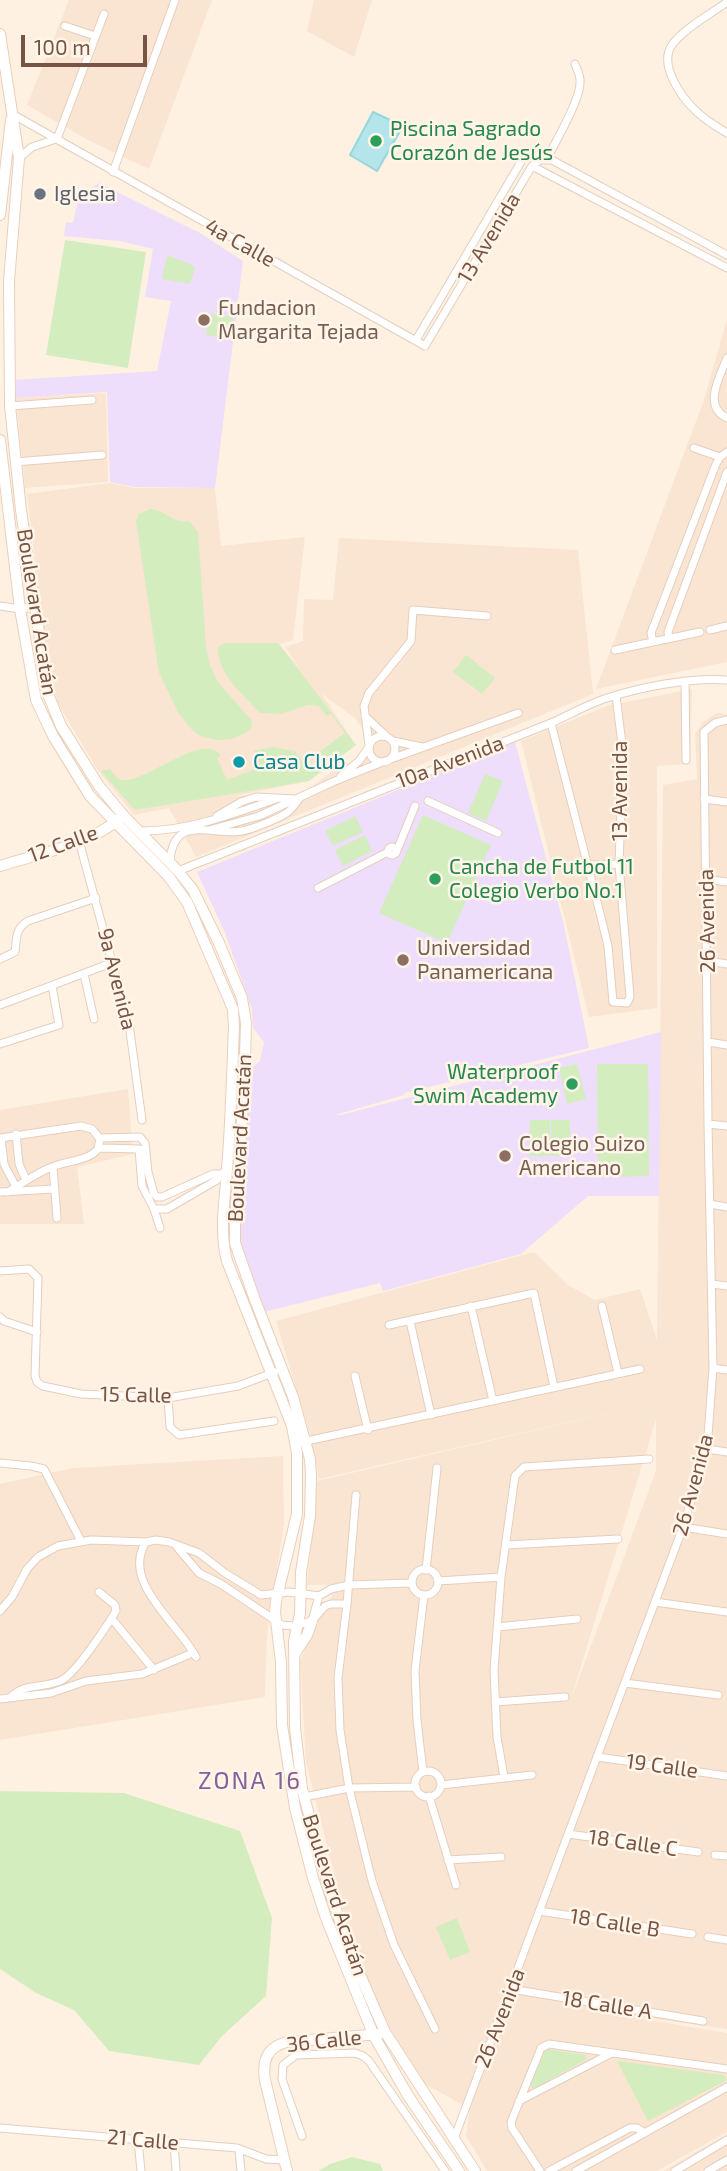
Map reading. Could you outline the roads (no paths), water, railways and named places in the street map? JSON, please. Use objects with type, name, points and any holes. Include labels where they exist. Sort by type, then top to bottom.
[{"type":"main road","name":"Boulevard Acatán","points":[[0,34],[19,158],[9,281],[10,406],[34,607],[48,694],[53,709],[83,764],[119,819],[187,902],[233,1009],[229,1171]]},
{"type":"main road","name":"Boulevard Acatán","points":[[0,215],[13,132]]},
{"type":"main road","name":"Boulevard Acatán","points":[[0,440],[20,609],[36,700],[42,714],[70,767],[90,796],[139,831],[193,890],[205,911],[245,1010],[244,1090],[229,1171],[222,1226],[223,1243],[227,1261],[278,1371],[311,1475],[310,1516],[301,1572],[300,1614],[293,1641],[295,1728],[304,1797],[315,1843],[379,2034],[475,2171]]},
{"type":"main road","name":"12 Calle","points":[[0,866],[79,841],[105,830],[119,819]]},
{"type":"main road","name":"Boulevard Acatán","points":[[300,1443],[297,1453],[296,1514],[275,1604],[281,1662],[282,1726],[295,1808],[326,1918],[407,2094],[459,2171]]},
{"type":"main road","points":[[294,1655],[307,1635],[312,1621]]},
{"type":"main road","name":"36 Calle","points":[[285,2165],[265,2080],[263,2066],[267,2054],[276,2046],[287,2042],[379,2034]]},
{"type":"street","points":[[113,172],[175,0]]},
{"type":"street","points":[[727,2],[671,45],[667,55],[671,77],[685,98],[697,112],[727,133]]},
{"type":"street","points":[[19,158],[32,148],[57,139],[104,14]]},
{"type":"street","points":[[65,26],[95,36]]},
{"type":"street","points":[[547,159],[575,103],[580,85],[575,64]]},
{"type":"street","name":"4a Calle","points":[[12,114],[425,346]]},
{"type":"street","points":[[416,341],[525,155]]},
{"type":"street","points":[[727,255],[564,166],[547,159],[540,160],[533,166],[727,268]]},
{"type":"street","name":"13 Avenida","points":[[425,346],[533,166]]},
{"type":"street","points":[[558,179],[564,166]]},
{"type":"street","points":[[727,358],[713,399],[717,410],[727,418]]},
{"type":"street","points":[[10,406],[92,400]]},
{"type":"street","points":[[653,642],[651,633],[724,454],[694,448]]},
{"type":"street","points":[[15,462],[102,455]]},
{"type":"street","points":[[669,638],[668,632],[727,472]]},
{"type":"street","points":[[0,606],[20,609],[34,607]]},
{"type":"street","points":[[387,761],[373,759],[364,706],[369,693],[411,641],[413,610],[487,616]]},
{"type":"street","points":[[710,630],[727,626]]},
{"type":"street","points":[[615,650],[700,632]]},
{"type":"street","name":"10a Avenida","points":[[178,871],[551,723],[606,698],[685,681],[708,678],[727,680]]},
{"type":"street","points":[[685,681],[686,760]]},
{"type":"street","name":"13 Avenida","points":[[551,723],[608,946],[613,1002],[627,1003],[630,997],[619,864],[623,752],[616,696]]},
{"type":"street","points":[[139,831],[248,820],[335,781],[517,713]]},
{"type":"street","points":[[365,715],[389,739],[394,754],[387,761]]},
{"type":"street","name":"26 Avenida","points":[[454,2140],[683,1527],[707,1450],[713,1368],[704,732],[715,723],[726,720]]},
{"type":"street","points":[[335,781],[359,761],[374,738],[426,748]]},
{"type":"street","points":[[170,862],[173,843],[188,831],[276,799],[299,799]]},
{"type":"street","points":[[704,799],[727,802]]},
{"type":"street","points":[[428,801],[498,832]]},
{"type":"street","points":[[318,888],[392,852],[415,806]]},
{"type":"street","name":"9a Avenida","points":[[79,841],[129,1024],[142,1120]]},
{"type":"street","points":[[589,865],[619,864]]},
{"type":"street","points":[[706,879],[727,882]]},
{"type":"street","points":[[0,959],[15,952],[20,926],[96,898]]},
{"type":"street","points":[[708,961],[727,964]]},
{"type":"street","points":[[0,1005],[114,962]]},
{"type":"street","points":[[84,974],[94,1019]]},
{"type":"street","points":[[0,1044],[59,1025],[52,986]]},
{"type":"street","points":[[708,1042],[727,1045]]},
{"type":"street","points":[[708,1124],[727,1126]]},
{"type":"street","points":[[81,1126],[92,1129],[99,1138],[99,1148],[93,1154],[53,1167],[8,1190],[0,1138],[81,1126]]},
{"type":"street","points":[[16,1135],[19,1164],[26,1180]]},
{"type":"street","points":[[99,1138],[140,1137],[145,1143],[150,1191],[160,1228]]},
{"type":"street","points":[[99,1148],[139,1149],[141,1173],[150,1191],[162,1197],[213,1174],[229,1171]]},
{"type":"street","points":[[53,1167],[57,1218]]},
{"type":"street","points":[[154,1209],[167,1209],[229,1171]]},
{"type":"street","points":[[8,1190],[54,1189]]},
{"type":"street","points":[[710,1204],[727,1207]]},
{"type":"street","name":"15 Calle","points":[[0,1271],[29,1269],[39,1282],[35,1376],[37,1382],[43,1386],[81,1394],[168,1398],[238,1386],[278,1371]]},
{"type":"street","points":[[712,1284],[727,1286]]},
{"type":"street","points":[[389,1325],[534,1293],[554,1387]]},
{"type":"street","points":[[471,1306],[493,1401]]},
{"type":"street","points":[[602,1306],[618,1373]]},
{"type":"street","points":[[0,1317],[4,1321],[37,1332]]},
{"type":"street","points":[[410,1321],[431,1415]]},
{"type":"street","points":[[713,1368],[727,1370]]},
{"type":"street","points":[[300,1443],[640,1369]]},
{"type":"street","points":[[355,1377],[368,1430]]},
{"type":"street","points":[[168,1398],[170,1427],[182,1435],[274,1421]]},
{"type":"street","points":[[707,1450],[727,1452]]},
{"type":"street","points":[[504,1777],[497,1737],[494,1670],[501,1577],[513,1479],[520,1469],[649,1459]]},
{"type":"street","points":[[0,1463],[44,1469],[81,1541]]},
{"type":"street","points":[[426,1570],[437,1468]]},
{"type":"street","points":[[356,1495],[338,1678],[340,1730],[349,1788],[372,1881],[394,1945],[435,2029]]},
{"type":"street","points":[[683,1527],[727,1534]]},
{"type":"street","points":[[506,1545],[618,1539]]},
{"type":"street","points":[[0,1611],[38,1557],[58,1546],[81,1541],[169,1542],[199,1553],[261,1595],[289,1591],[319,1596],[331,1589],[349,1585],[412,1583]]},
{"type":"street","points":[[0,1699],[51,1693],[100,1678],[131,1676],[192,1656],[190,1645],[160,1610],[142,1577],[140,1558],[146,1542]]},
{"type":"street","points":[[176,1546],[199,1573],[284,1626],[297,1626],[312,1621],[325,1606],[347,1604]]},
{"type":"street","points":[[426,1570],[433,1572],[438,1581],[432,1593],[424,1595],[414,1590],[412,1583],[418,1572],[426,1570]]},
{"type":"street","points":[[438,1581],[501,1577]]},
{"type":"street","points":[[10,1698],[21,1688],[60,1682],[71,1674],[112,1619],[117,1608],[99,1592]]},
{"type":"street","points":[[423,1772],[415,1671],[424,1595]]},
{"type":"street","points":[[312,1621],[319,1596]]},
{"type":"street","points":[[655,1602],[727,1612]]},
{"type":"street","points":[[112,1619],[154,1670]]},
{"type":"street","points":[[497,1627],[577,1619]]},
{"type":"street","points":[[71,1674],[77,1684]]},
{"type":"street","points":[[625,1683],[718,1695]]},
{"type":"street","points":[[495,1702],[565,1697]]},
{"type":"street","name":"19 Calle","points":[[598,1757],[727,1776]]},
{"type":"street","points":[[423,1772],[436,1773],[441,1785],[438,1791],[429,1796],[419,1793],[416,1787],[418,1777],[423,1772]]},
{"type":"street","points":[[441,1785],[532,1775]]},
{"type":"street","points":[[304,1797],[349,1788],[416,1787]]},
{"type":"street","points":[[429,1796],[456,1885]]},
{"type":"street","name":"18 Calle C","points":[[568,1834],[698,1852]]},
{"type":"street","points":[[715,1855],[727,1856]]},
{"type":"street","points":[[448,1860],[501,1857]]},
{"type":"street","name":"18 Calle B","points":[[539,1911],[692,1934]]},
{"type":"street","points":[[708,1937],[727,1940]]},
{"type":"street","name":"18 Calle A","points":[[510,1989],[703,2021]]},
{"type":"street","points":[[540,2171],[511,2125],[511,2119],[544,2046],[549,2044],[727,2069]]},
{"type":"street","points":[[519,2101],[613,2053]]},
{"type":"street","points":[[302,2136],[282,2079],[283,2065],[296,2055],[359,2054],[369,2061],[446,2171]]},
{"type":"street","points":[[576,2171],[727,2087]]},
{"type":"street","points":[[549,2171],[630,2128],[637,2127],[645,2133]]},
{"type":"street","name":"21 Calle","points":[[0,2129],[239,2149],[285,2165]]},
{"type":"street","points":[[138,2140],[141,2171]]},
{"type":"street","points":[[675,2171],[727,2140]]},
{"type":"street","points":[[174,2143],[176,2171]]},
{"type":"street","points":[[239,2149],[241,2171]]},
{"type":"street","points":[[708,2171],[727,2160]]},
{"type":"water","name":"Piscina Sagrado Corazón de Jesús","points":[[373,112],[403,126],[377,171],[350,155]]},
{"type":"place","name":"Piscina Sagrado Corazón de Jesús","points":[[376,141]]},
{"type":"place","name":"Iglesia","points":[[40,194]]},
{"type":"place","name":"Fundacion Margarita Tejada","points":[[204,320]]},
{"type":"place","name":"Casa Club","points":[[239,762]]},
{"type":"place","name":"Cancha de Futbol 11 Colegio Verbo No.1","points":[[435,879]]},
{"type":"place","name":"Universidad Panamericana","points":[[403,960]]},
{"type":"place","name":"Waterproof Swim Academy","points":[[572,1084]]},
{"type":"place","name":"Colegio Suizo Americano","points":[[505,1156]]},
{"type":"district","name":"ZONA 16","points":[[250,1781]]}]
